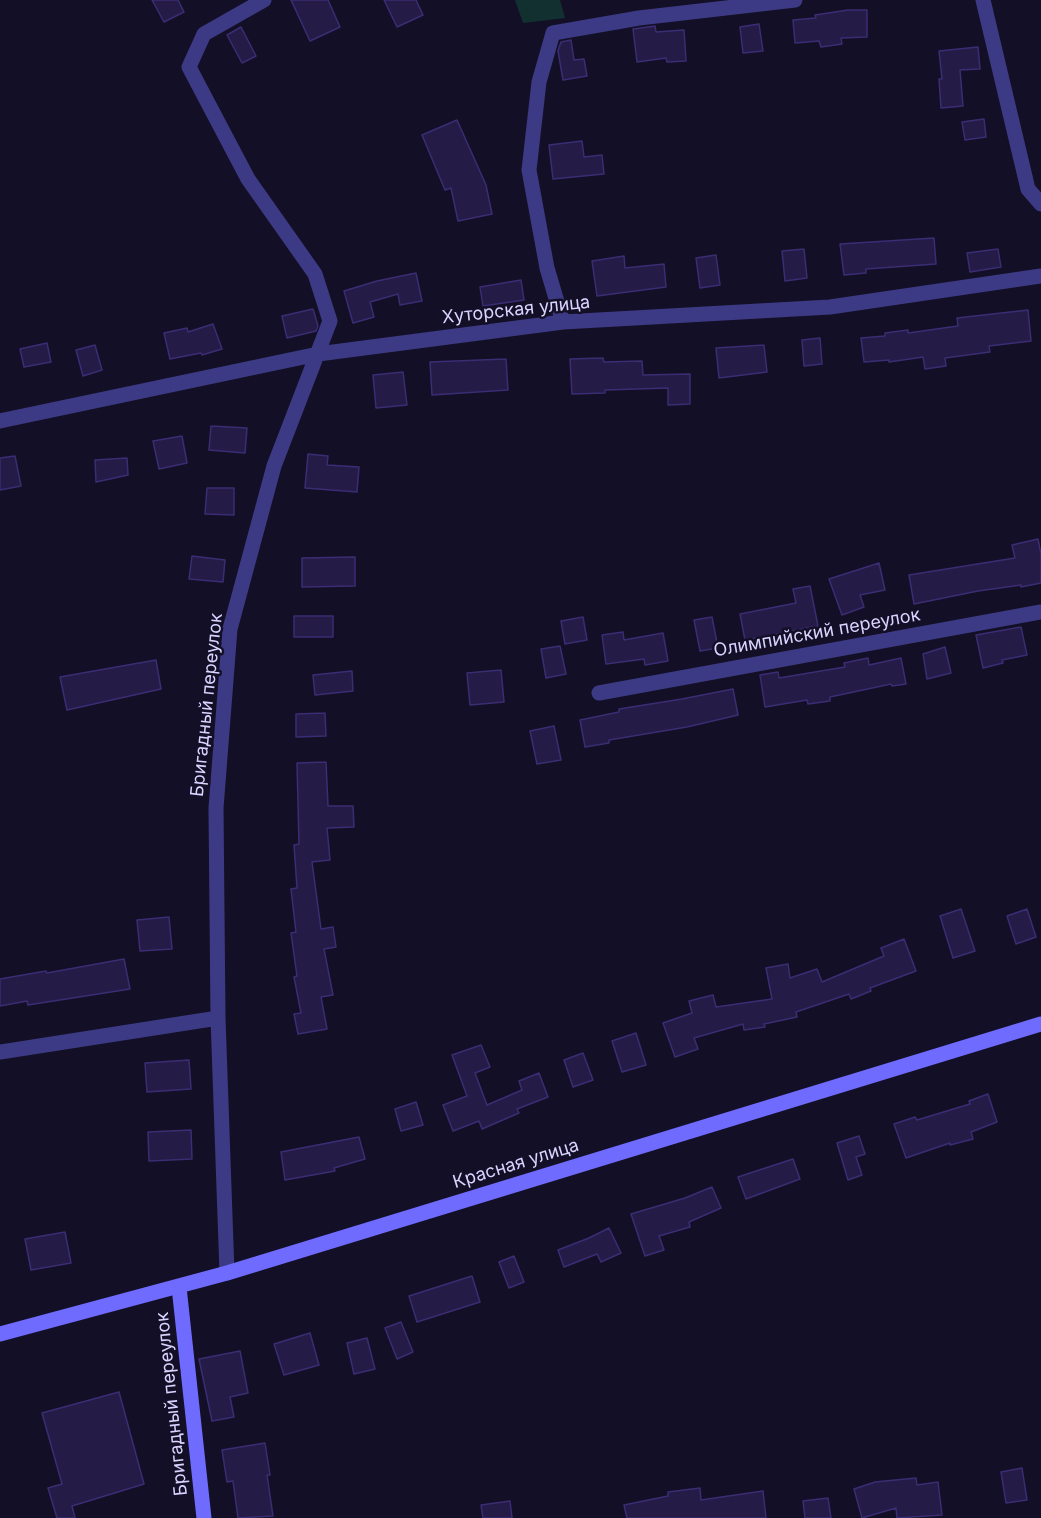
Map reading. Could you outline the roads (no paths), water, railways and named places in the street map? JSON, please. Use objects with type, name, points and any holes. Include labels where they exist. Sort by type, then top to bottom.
[{"type":"main road","name":"Красная улица","points":[[0,1334],[227,1273],[1041,1024]]},
{"type":"main road","name":"Бригадный переулок","points":[[179,1287],[204,1518]]},
{"type":"street","name":"Бригадный переулок","points":[[227,1273],[218,1018],[216,808],[230,629],[274,466],[330,321],[315,274],[248,179],[189,68],[204,34],[264,0]]},
{"type":"street","points":[[563,322],[547,268],[529,170],[539,82],[553,33],[639,18],[795,0]]},
{"type":"street","points":[[983,0],[1028,189],[1041,204]]},
{"type":"street","name":"Хуторская улица","points":[[0,421],[318,354],[563,322],[830,307],[1041,276]]},
{"type":"street","name":"Олимпийский переулок","points":[[599,693],[1041,612]]},
{"type":"street","points":[[0,1052],[218,1018]]}]
